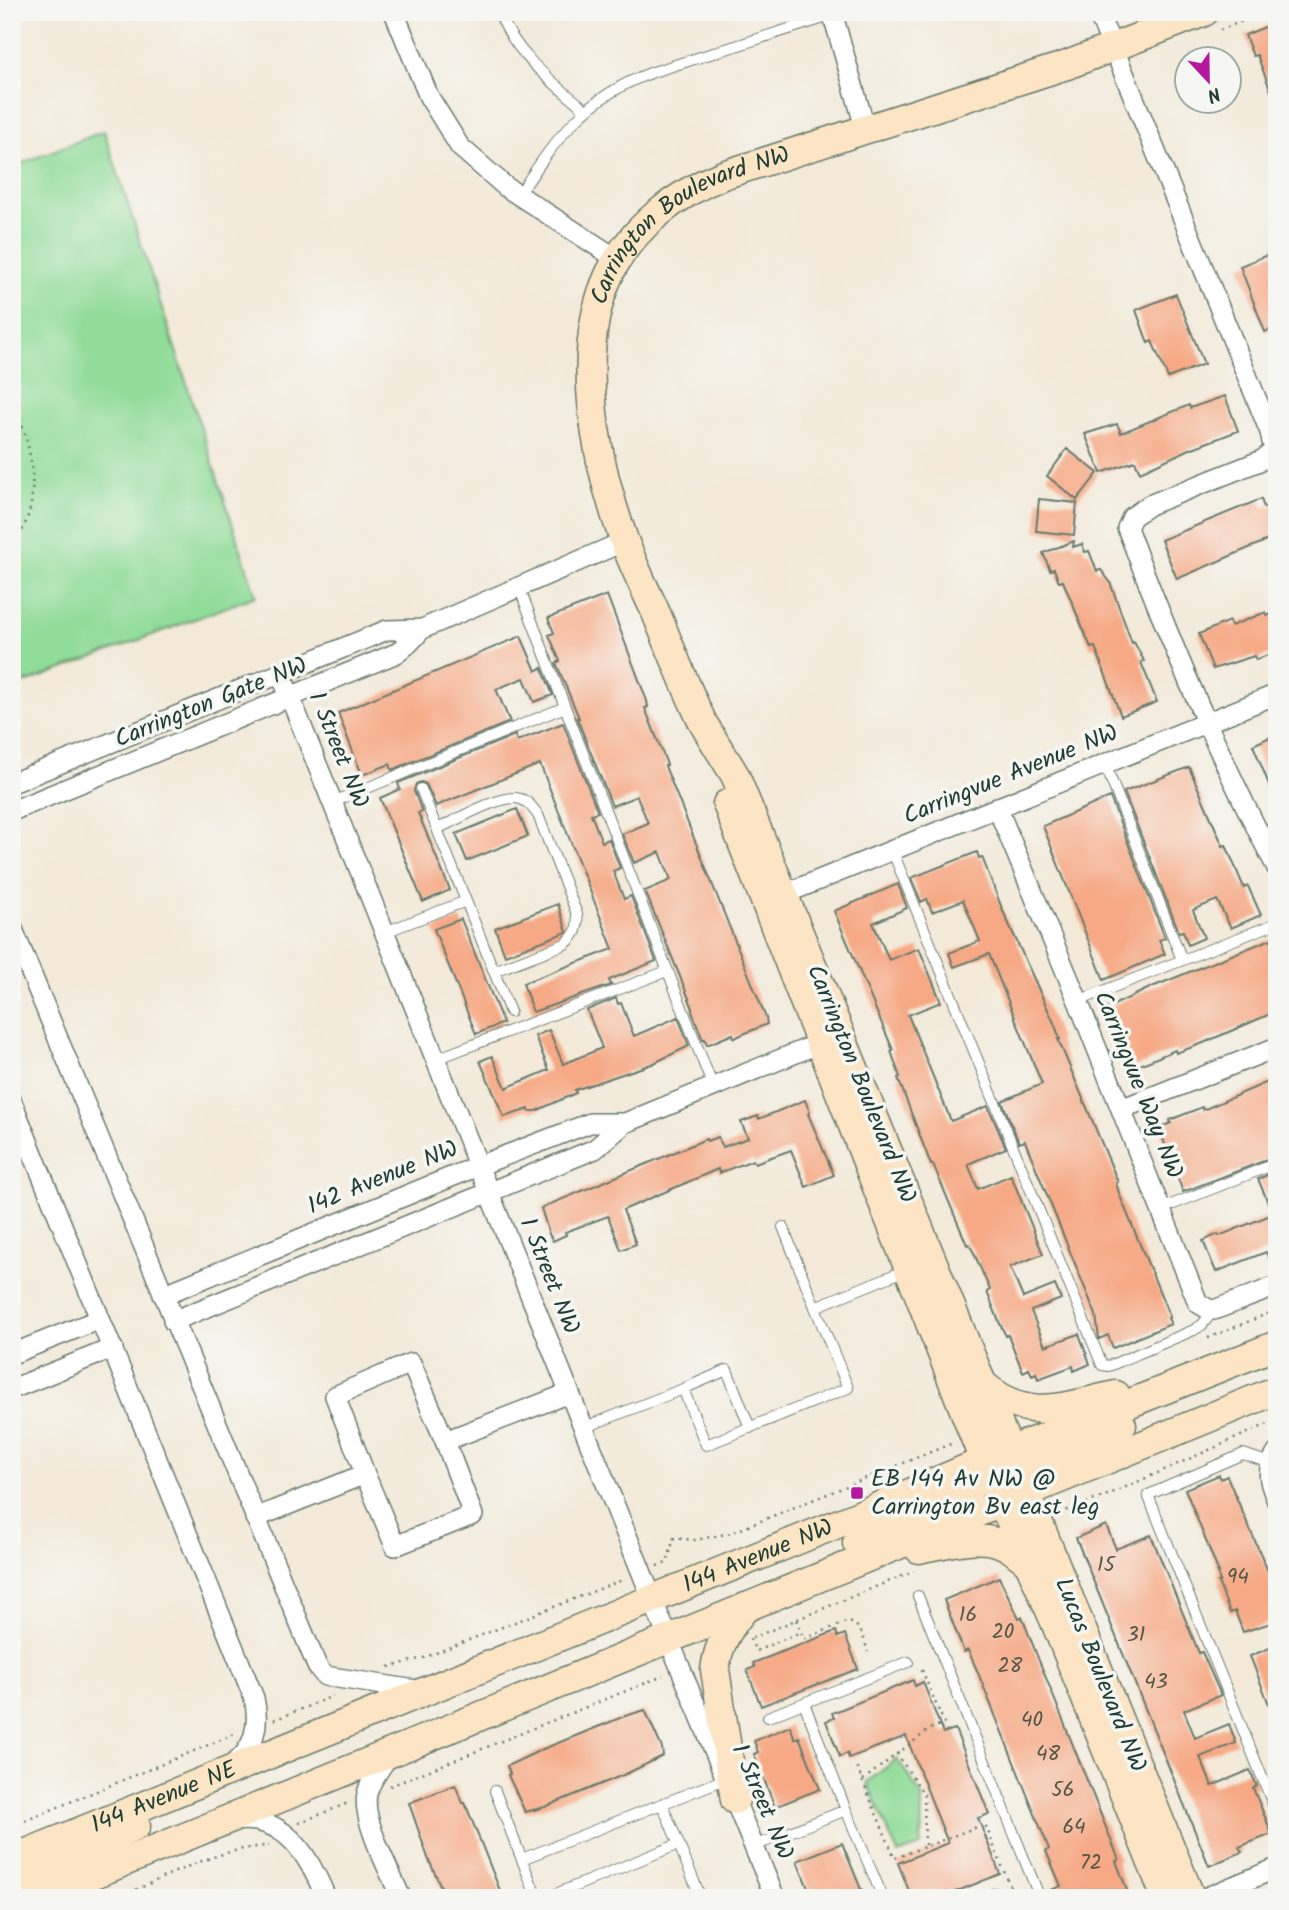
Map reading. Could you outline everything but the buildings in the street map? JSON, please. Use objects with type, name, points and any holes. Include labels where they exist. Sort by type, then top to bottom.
[{"type":"main road","name":"Carrington Boulevard NW","points":[[1005,1477],[774,898],[718,778],[702,721],[625,541],[602,466],[591,354],[597,313],[617,259],[645,226],[674,200],[693,189],[723,176],[1114,49],[1212,21]]},
{"type":"main road","name":"Carrington Boulevard NW","points":[[920,1265],[979,1381],[1005,1477]]},
{"type":"main road","points":[[730,1790],[716,1679],[717,1653],[730,1625],[746,1606],[815,1563],[956,1496],[1005,1477],[1277,1345]]},
{"type":"main road","name":"144 Avenue NW","points":[[320,1780],[855,1562],[1005,1477],[1197,1377],[1277,1345]]},
{"type":"main road","points":[[979,1381],[1001,1399],[1021,1407],[1043,1409],[1197,1377]]},
{"type":"main road","name":"144 Avenue NW","points":[[316,1734],[852,1518],[1005,1477],[1277,1390]]},
{"type":"main road","name":"Lucas Boulevard NW","points":[[1005,1477],[1028,1562],[1060,1634],[1166,1898]]},
{"type":"main road","name":"Lucas Boulevard NW","points":[[1005,1477],[1191,1898]]},
{"type":"main road","points":[[855,1562],[979,1540],[1005,1545],[1028,1562]]},
{"type":"main road","points":[[12,1884],[107,1841],[316,1734]]},
{"type":"main road","name":"144 Avenue NE","points":[[12,1859],[316,1734]]},
{"type":"main road","name":"144 Avenue NE","points":[[46,1895],[320,1780]]},
{"type":"street","points":[[394,12],[420,79],[447,130],[460,147],[519,195],[617,259]]},
{"type":"street","points":[[1097,12],[1270,432],[1274,451],[1262,460],[1149,505],[1132,517],[1128,528],[1206,723],[1241,801],[1277,868]]},
{"type":"street","points":[[836,13],[866,131]]},
{"type":"street","name":"Carrington Gate NW","points":[[12,782],[387,630],[422,629],[625,541]]},
{"type":"street","name":"Carrington Gate NW","points":[[12,811],[397,653],[422,629]]},
{"type":"street","name":"1 Street NW","points":[[280,672],[667,1638],[775,1898]]},
{"type":"street","name":"Carringvue Avenue NW","points":[[774,898],[1277,694]]},
{"type":"street","name":"Carringvue Way NW","points":[[998,807],[1198,1303],[1214,1310]]},
{"type":"street","points":[[12,927],[317,1666],[325,1676],[423,1691]]},
{"type":"street","name":"142 Avenue NW","points":[[173,1321],[595,1149],[625,1123],[831,1039]]},
{"type":"street","points":[[1121,1109],[1277,1047]]},
{"type":"street","points":[[12,1102],[254,1698],[257,1726],[251,1744],[242,1759],[218,1774]]},
{"type":"street","name":"142 Avenue NW","points":[[163,1295],[590,1123],[625,1123]]},
{"type":"street","points":[[1214,1310],[1277,1286]]},
{"type":"street","points":[[12,1354],[100,1319]]},
{"type":"street","points":[[12,1389],[113,1348]]},
{"type":"street","points":[[411,1363],[445,1441],[473,1515],[396,1546],[335,1396],[411,1363]]},
{"type":"street","points":[[445,1441],[569,1393]]},
{"type":"street","points":[[1273,1458],[1268,1472],[1270,1486],[1277,1501]]},
{"type":"street","points":[[255,1518],[365,1474]]},
{"type":"street","points":[[392,1750],[366,1795],[372,1827],[401,1898]]},
{"type":"street","points":[[213,1824],[246,1819],[279,1829],[291,1839],[310,1863],[326,1898]]},
{"type":"street","points":[[1205,1898],[1277,1868]]},
{"type":"lane","points":[[499,12],[515,44],[537,69],[586,110]]},
{"type":"lane","points":[[519,195],[556,139],[606,94],[632,80],[836,13]]},
{"type":"lane","points":[[519,587],[713,1087]]},
{"type":"lane","points":[[333,802],[565,707]]},
{"type":"lane","points":[[1105,764],[1182,960]]},
{"type":"lane","points":[[421,789],[510,1012]]},
{"type":"lane","points":[[437,829],[499,802],[517,798],[529,803],[538,815],[579,925],[573,937],[565,944],[494,971]]},
{"type":"lane","points":[[892,850],[1098,1360],[1102,1365],[1109,1366],[1194,1331],[1214,1310]]},
{"type":"lane","points":[[385,932],[466,901]]},
{"type":"lane","points":[[1078,1001],[1277,923]]},
{"type":"lane","points":[[436,1059],[667,971]]},
{"type":"lane","points":[[1161,1209],[1277,1163]]},
{"type":"lane","points":[[683,1389],[706,1445],[848,1388],[783,1227]]},
{"type":"lane","points":[[815,1307],[920,1265]]},
{"type":"lane","points":[[583,1428],[727,1370],[750,1428]]},
{"type":"lane","points":[[1273,1458],[1243,1454],[1148,1495],[1277,1814]]},
{"type":"lane","points":[[918,1596],[1040,1898]]},
{"type":"lane","points":[[768,1717],[908,1662]]},
{"type":"lane","points":[[804,1703],[883,1898]]},
{"type":"lane","points":[[522,1859],[662,1804],[730,1790]]},
{"type":"lane","points":[[495,1791],[537,1898]]},
{"type":"lane","points":[[662,1804],[701,1898]]},
{"type":"lane","points":[[754,1846],[846,1810]]},
{"type":"lane","points":[[546,1898],[679,1844]]},
{"type":"lane","points":[[983,1898],[995,1892]]},
{"type":"path","points":[[1212,21],[1266,12]]},
{"type":"path","points":[[12,400],[28,442],[32,480],[31,505],[12,555]]},
{"type":"path","points":[[1055,1515],[1110,1494],[1277,1420]]},
{"type":"path","points":[[381,1668],[423,1658],[667,1563],[674,1538],[695,1540],[731,1533],[951,1443],[957,1445]]},
{"type":"path","points":[[717,1653],[727,1653],[736,1644],[918,1569]]},
{"type":"path","points":[[796,1620],[804,1639],[852,1622],[856,1625],[868,1652]]},
{"type":"path","points":[[750,1639],[755,1651],[801,1632]]},
{"type":"path","points":[[863,1780],[930,1729],[944,1723],[921,1666],[915,1667],[908,1662]]},
{"type":"path","points":[[117,1898],[213,1858],[260,1846],[289,1847],[295,1824],[680,1669]]},
{"type":"path","points":[[12,1826],[337,1695],[342,1680]]},
{"type":"path","points":[[897,1754],[924,1794],[925,1846]]},
{"type":"path","points":[[858,1768],[895,1858],[985,1824],[1015,1898]]},
{"type":"green space","points":[[104,131],[256,596],[12,688],[12,167]]},
{"type":"green space","points":[[897,1759],[922,1796],[921,1846],[898,1854],[867,1782]]},
{"type":"place","name":"EB 144 Av NW @ Carrington Bv east leg","points":[[857,1493]]}]
